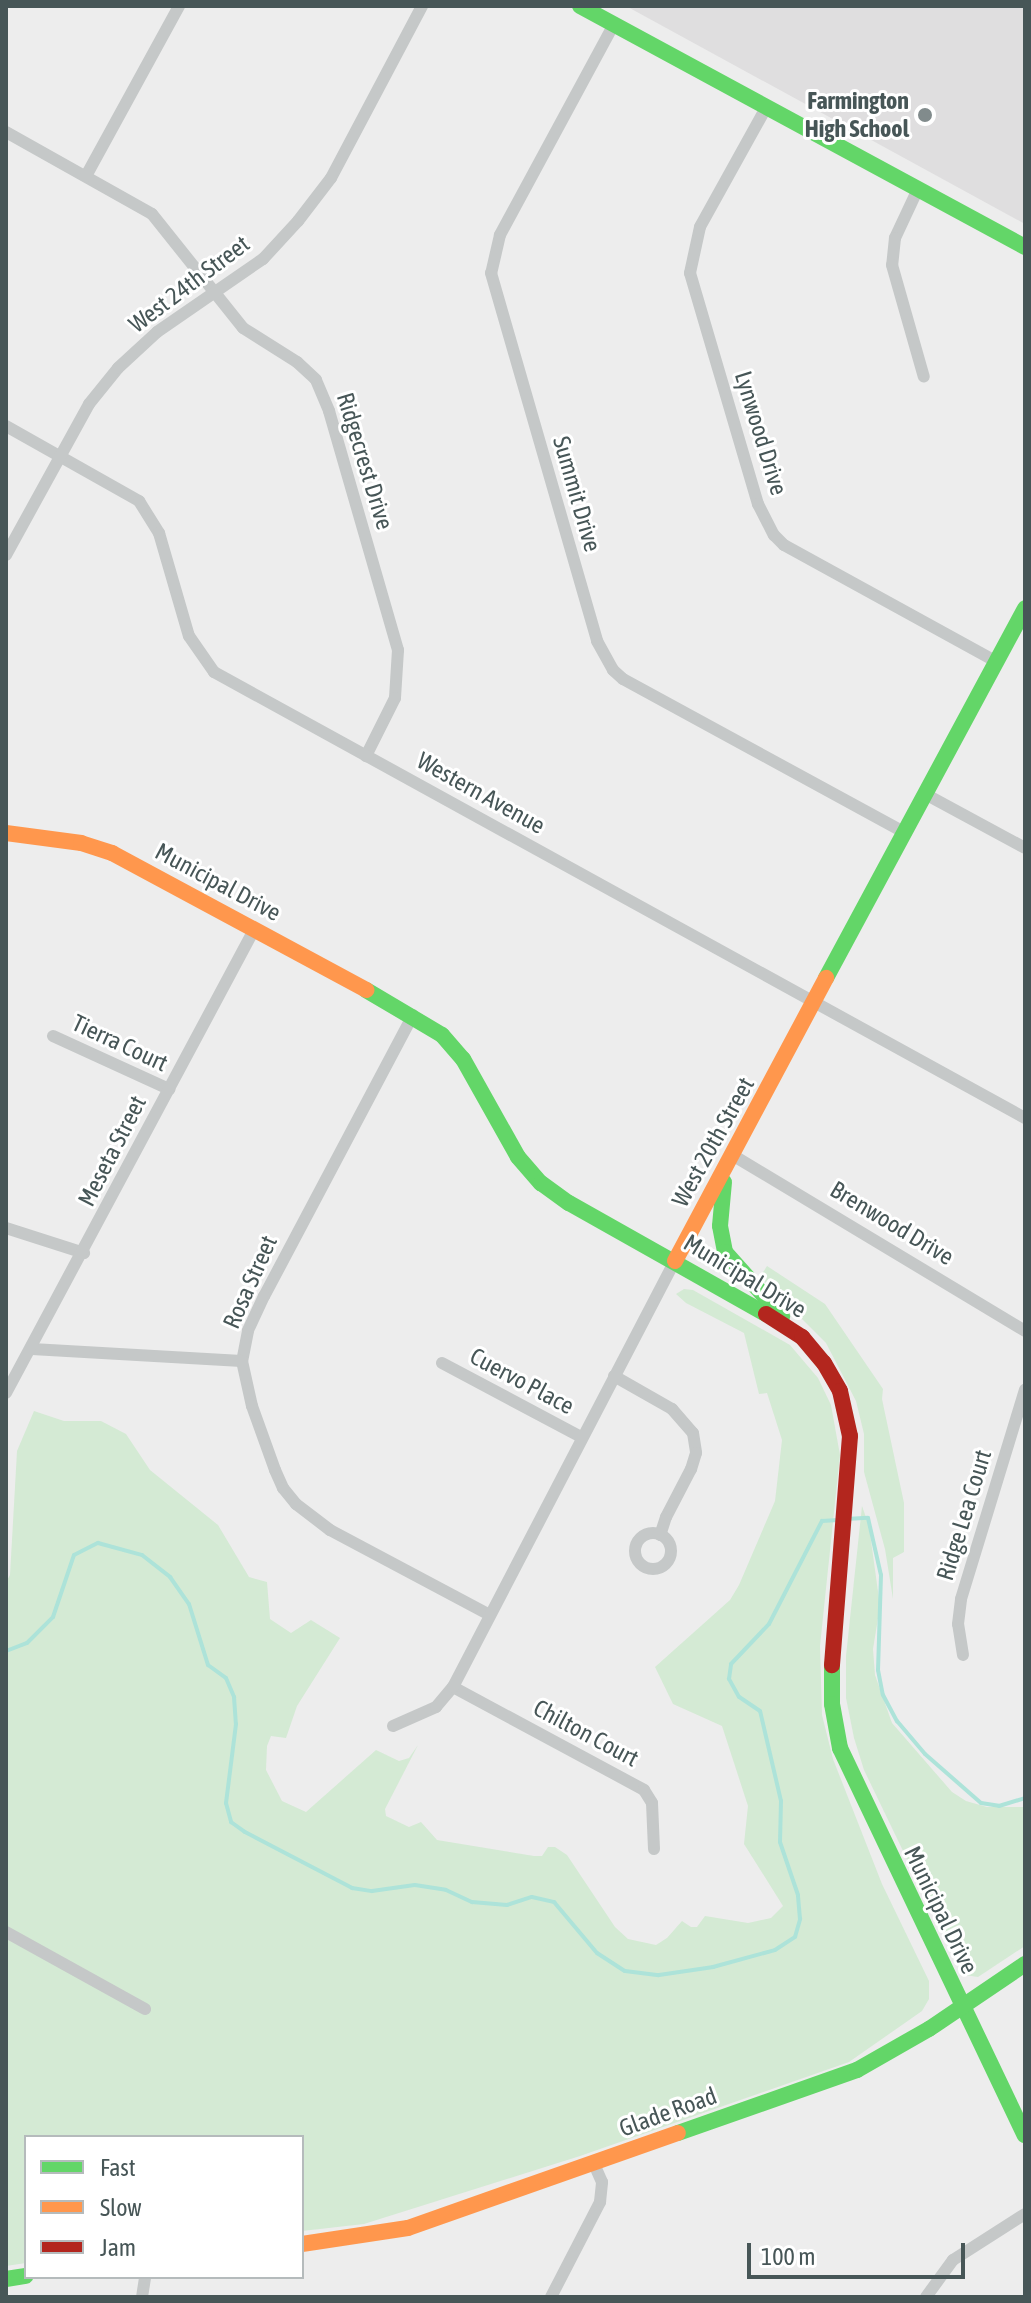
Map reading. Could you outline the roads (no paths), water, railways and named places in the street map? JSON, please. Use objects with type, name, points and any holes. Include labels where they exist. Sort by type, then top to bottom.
[{"type":"street","points":[[86,176],[179,6]]},
{"type":"street","name":"West 24th Street","points":[[6,555],[89,404],[118,368],[157,332],[263,259],[331,178],[422,6]]},
{"type":"street","points":[[580,6],[1025,247]]},
{"type":"street","name":"Summit Drive","points":[[614,24],[500,235],[491,273],[597,641],[613,670],[623,679],[906,833]]},
{"type":"street","name":"Lynwood Drive","points":[[767,106],[700,227],[690,273],[758,504],[774,535],[784,545],[997,662]]},
{"type":"street","name":"Ridgecrest Drive","points":[[6,132],[152,214],[243,328],[309,372],[323,392],[399,658],[395,698],[366,756]]},
{"type":"street","points":[[917,191],[895,238],[892,265],[924,377]]},
{"type":"street","name":"Western Avenue","points":[[6,426],[139,501],[159,533],[189,636],[214,672],[1025,1118]]},
{"type":"street","name":"West 20th Street","points":[[393,1726],[420,1716],[444,1699],[453,1687],[581,1437],[1025,608]]},
{"type":"street","points":[[927,795],[1025,848]]},
{"type":"street","name":"Municipal Drive","points":[[6,833],[81,843],[112,853],[413,1015],[442,1035],[463,1059],[518,1157],[541,1183],[569,1203],[675,1261],[802,1337],[824,1363],[840,1391],[850,1436],[832,1661],[832,1704],[840,1748],[961,2008],[1025,2135]]},
{"type":"street","name":"Meseta Street","points":[[6,1393],[84,1253],[255,928]]},
{"type":"street","name":"Rosa Street","points":[[413,1015],[264,1296],[248,1331],[242,1361],[252,1406],[275,1470],[283,1488],[296,1504],[330,1530],[490,1615]]},
{"type":"street","name":"Tierra Court","points":[[53,1036],[169,1089]]},
{"type":"street","points":[[731,1162],[720,1226],[725,1252],[802,1337]]},
{"type":"street","name":"Brenwood Drive","points":[[731,1162],[1025,1331]]},
{"type":"street","points":[[6,1228],[84,1253]]},
{"type":"street","points":[[32,1349],[242,1361]]},
{"type":"street","name":"Cuervo Place","points":[[442,1363],[581,1437]]},
{"type":"street","points":[[614,1376],[672,1409],[693,1433],[696,1453],[691,1469],[660,1535]]},
{"type":"street","name":"Ridge Lea Court","points":[[963,1655],[958,1624],[961,1599],[1025,1390]]},
{"type":"street","name":"Chilton Court","points":[[453,1687],[644,1790],[652,1803],[654,1849]]},
{"type":"street","points":[[6,1932],[145,2009]]},
{"type":"street","name":"Glade Road","points":[[304,2244],[408,2228],[857,2070],[961,2008],[1025,1964]]},
{"type":"street","points":[[551,2297],[600,2202],[602,2182],[594,2164]]},
{"type":"street","points":[[926,2297],[953,2260],[1025,2214]]},
{"type":"waterway","points":[[846,1519],[868,1518],[881,1575],[878,1670],[883,1695],[897,1721],[925,1754],[981,1803],[999,1806],[1025,1798]]},
{"type":"waterway","points":[[6,1651],[27,1643],[53,1617],[74,1555],[98,1543],[142,1555],[170,1577],[189,1604],[208,1665],[226,1678],[234,1697],[236,1724],[226,1803],[231,1822],[352,1888],[372,1891],[415,1885],[446,1890],[472,1902],[507,1905],[532,1897],[554,1902],[597,1953],[625,1971],[659,1975],[713,1967],[775,1950],[795,1937],[800,1919],[798,1895],[780,1842],[781,1801],[760,1711],[739,1697],[729,1679],[731,1664],[769,1624],[822,1521],[838,1520]]},
{"type":"place","name":"Farmington High School","points":[[925,115]]}]
